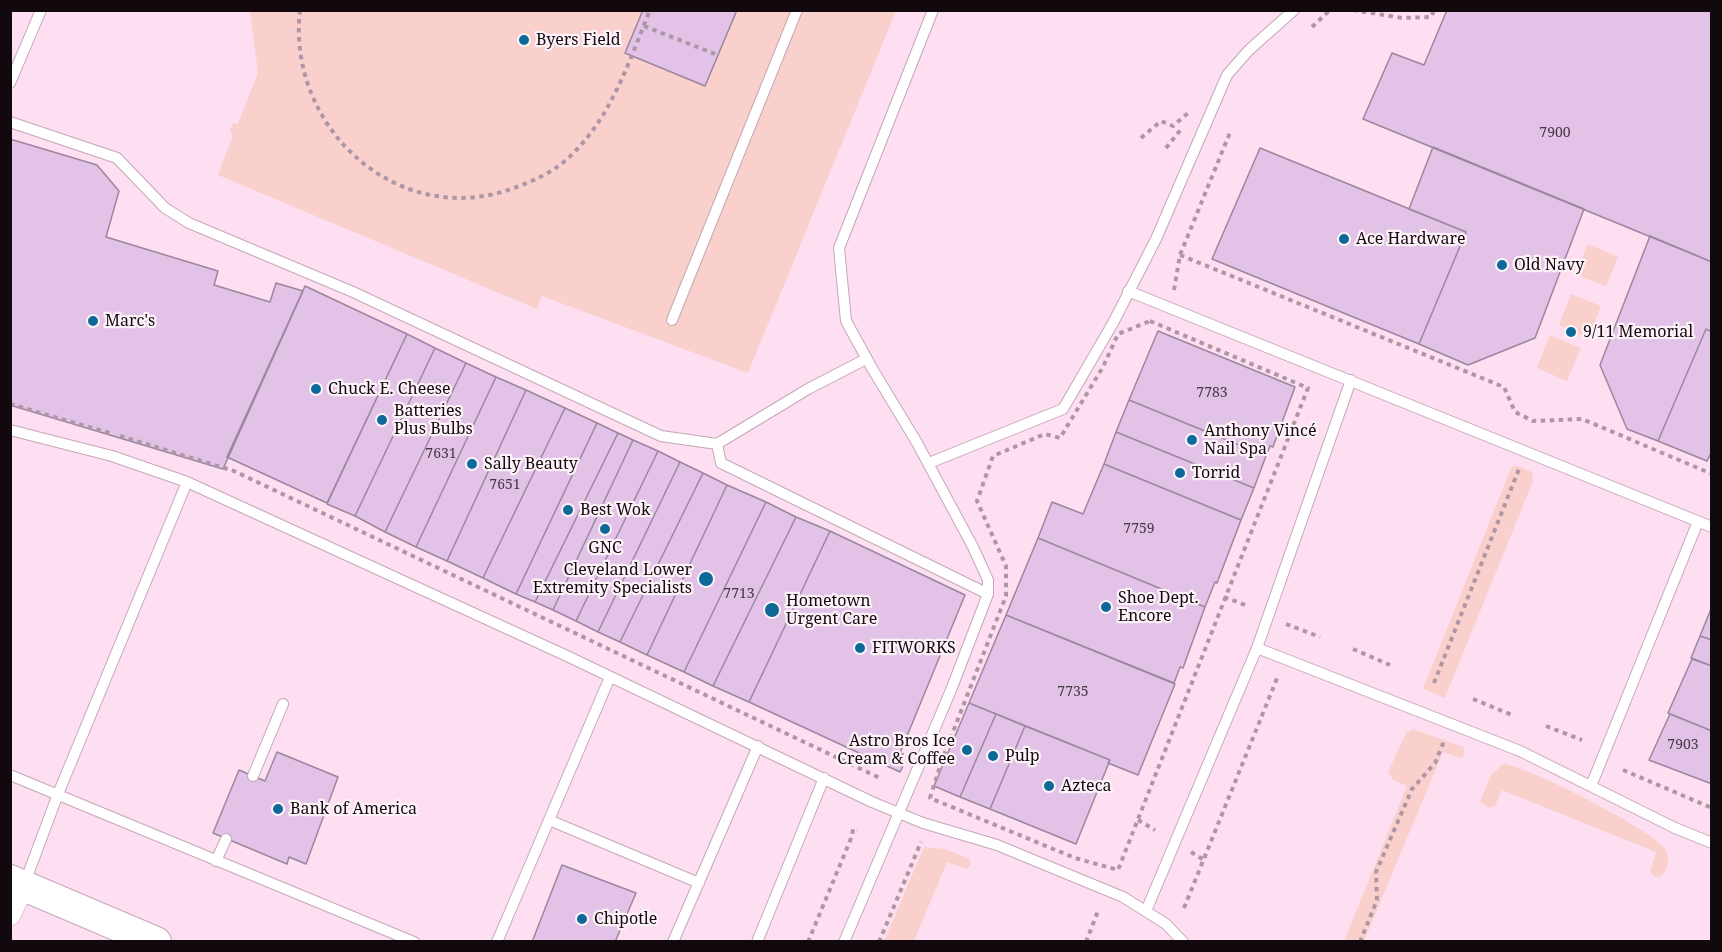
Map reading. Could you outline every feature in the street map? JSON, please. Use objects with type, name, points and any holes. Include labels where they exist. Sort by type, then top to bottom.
[{"type":"main road","points":[[17,882],[156,942]]},
{"type":"street","points":[[10,915],[17,882]]},
{"type":"lane","points":[[11,80],[40,10]]},
{"type":"lane","points":[[672,320],[797,10]]},
{"type":"lane","points":[[844,942],[951,690],[988,594],[988,580],[928,463],[846,321],[839,248],[933,10]]},
{"type":"lane","points":[[928,463],[1064,410],[1113,323],[1171,208],[1227,75],[1249,50],[1294,10]]},
{"type":"lane","points":[[10,122],[117,158],[165,208],[189,223],[353,292],[661,436],[717,444],[808,389],[867,359]]},
{"type":"lane","points":[[1128,291],[1351,380],[1697,524],[1712,527]]},
{"type":"lane","points":[[1146,911],[1257,648],[1351,380]]},
{"type":"lane","points":[[10,430],[112,456],[187,482],[610,676],[898,812],[923,823],[998,845],[1108,891],[1166,924],[1183,942]]},
{"type":"lane","points":[[717,444],[722,463],[988,594]]},
{"type":"lane","points":[[17,882],[58,794],[187,482]]},
{"type":"lane","points":[[1591,786],[1697,524]]},
{"type":"lane","points":[[1257,648],[1520,751],[1675,828],[1712,843]]},
{"type":"lane","points":[[497,942],[610,676]]},
{"type":"lane","points":[[253,776],[283,704]]},
{"type":"lane","points":[[673,942],[758,746]]},
{"type":"lane","points":[[10,775],[414,942]]},
{"type":"lane","points":[[758,942],[824,777]]},
{"type":"lane","points":[[549,820],[699,883]]},
{"type":"lane","points":[[216,861],[226,839]]},
{"type":"path","points":[[300,10],[298,46],[306,86],[317,111],[334,135],[357,160],[377,173],[427,194],[452,198],[501,193],[545,175],[564,161],[599,124],[616,94],[650,10]]},
{"type":"path","points":[[1312,27],[1330,10]]},
{"type":"path","points":[[1353,10],[1402,18],[1431,17],[1434,10]]},
{"type":"path","points":[[644,26],[715,54]]},
{"type":"path","points":[[1141,138],[1161,121],[1173,126],[1188,113],[1182,127],[1166,147]]},
{"type":"path","points":[[1173,293],[1180,255],[1231,130]]},
{"type":"path","points":[[1180,255],[1504,387],[1515,412],[1533,421],[1582,419],[1712,474]]},
{"type":"path","points":[[1060,438],[1102,367],[1118,334],[1150,321],[1308,388],[1118,870]]},
{"type":"path","points":[[10,404],[234,471],[882,779]]},
{"type":"path","points":[[1434,682],[1522,462]]},
{"type":"path","points":[[1224,597],[1248,606]]},
{"type":"path","points":[[1286,624],[1320,637]]},
{"type":"path","points":[[1353,649],[1390,665]]},
{"type":"path","points":[[1184,908],[1278,676]]},
{"type":"path","points":[[1473,699],[1512,715]]},
{"type":"path","points":[[1546,726],[1582,740]]},
{"type":"path","points":[[1360,942],[1377,900],[1376,872],[1412,789],[1436,763],[1444,741]]},
{"type":"path","points":[[1623,770],[1712,808]]},
{"type":"path","points":[[1138,819],[1155,830]]},
{"type":"path","points":[[808,942],[853,829],[857,831]]},
{"type":"path","points":[[879,942],[921,842]]},
{"type":"path","points":[[1191,851],[1204,860]]},
{"type":"path","points":[[1086,942],[1098,911]]},
{"type":"shaded area","points":[[250,11],[896,11],[748,373],[542,296],[537,309],[218,175],[233,136],[230,131],[233,123],[238,124],[258,73]]},
{"type":"shaded area","points":[[1588,244],[1618,257],[1606,286],[1575,274]]},
{"type":"shaded area","points":[[1571,294],[1601,306],[1589,338],[1559,325]]},
{"type":"shaded area","points":[[1550,335],[1581,348],[1567,381],[1537,368]]},
{"type":"shaded area","points":[[1515,465],[1532,472],[1533,481],[1444,698],[1424,689],[1424,686],[1511,468]]},
{"type":"shaded area","points":[[1413,729],[1463,747],[1465,755],[1461,758],[1443,752],[1364,941],[1344,941],[1407,786],[1393,780],[1388,772],[1406,733]]},
{"type":"shaded area","points":[[1503,764],[1560,786],[1638,828],[1665,849],[1668,864],[1665,871],[1660,877],[1654,877],[1650,871],[1656,852],[1502,790],[1495,806],[1489,808],[1480,802],[1491,775]]},
{"type":"shaded area","points":[[924,847],[944,849],[969,858],[971,864],[967,869],[947,862],[914,941],[884,941]]},
{"type":"building","points":[[643,10],[737,10],[705,86],[625,53]]},
{"type":"building","points":[[1447,10],[1712,10],[1712,262],[1363,119],[1392,53],[1424,65]]},
{"type":"building","points":[[10,139],[97,165],[119,191],[106,237],[218,271],[214,285],[270,302],[276,283],[303,291],[223,469],[10,405]]},
{"type":"building","points":[[1433,147],[1584,209],[1535,338],[1468,365],[1419,344],[1466,232],[1409,209]]},
{"type":"building","points":[[1260,148],[1466,232],[1419,344],[1212,259]]},
{"type":"building","points":[[1650,236],[1712,262],[1712,332],[1706,329],[1658,441],[1627,429],[1600,365]]},
{"type":"building","points":[[305,286],[407,334],[327,503],[227,457]]},
{"type":"building","points":[[1706,329],[1712,332],[1712,451],[1707,461],[1658,441]]},
{"type":"building","points":[[1158,331],[1295,387],[1273,447],[1270,446],[1266,456],[1129,400]]},
{"type":"building","points":[[407,334],[435,348],[355,516],[327,504]]},
{"type":"building","points":[[435,348],[466,363],[385,532],[355,516]]},
{"type":"building","points":[[466,363],[496,377],[416,547],[385,532]]},
{"type":"building","points":[[496,377],[526,390],[447,561],[416,547]]},
{"type":"building","points":[[526,390],[565,408],[483,578],[447,561]]},
{"type":"building","points":[[1129,400],[1266,456],[1254,488],[1116,432]]},
{"type":"building","points":[[565,408],[597,423],[516,594],[483,578]]},
{"type":"building","points":[[597,423],[618,433],[535,602],[516,594]]},
{"type":"building","points":[[1116,432],[1254,488],[1241,520],[1104,464]]},
{"type":"building","points":[[618,433],[633,440],[553,610],[535,602]]},
{"type":"building","points":[[633,440],[658,451],[576,621],[553,610]]},
{"type":"building","points":[[658,451],[680,462],[598,632],[576,621]]},
{"type":"building","points":[[680,462],[703,473],[620,642],[598,632]]},
{"type":"building","points":[[1104,464],[1241,520],[1217,583],[1215,582],[1205,607],[1038,538],[1052,502],[1083,514]]},
{"type":"building","points":[[703,473],[727,485],[647,655],[620,642]]},
{"type":"building","points":[[727,485],[766,502],[684,672],[647,655]]},
{"type":"building","points":[[766,502],[796,517],[713,686],[684,672]]},
{"type":"building","points":[[796,517],[830,531],[749,702],[713,686]]},
{"type":"building","points":[[830,531],[965,595],[900,753],[903,754],[899,765],[903,766],[900,772],[749,702]]},
{"type":"building","points":[[1038,538],[1205,607],[1183,668],[1180,667],[1174,683],[1006,615]]},
{"type":"building","points":[[1712,609],[1712,640],[1700,636]]},
{"type":"building","points":[[1006,615],[1175,684],[1138,775],[1108,763],[1110,760],[969,703]]},
{"type":"building","points":[[1700,636],[1712,640],[1712,666],[1691,658]]},
{"type":"building","points":[[1692,659],[1712,666],[1712,731],[1668,713]]},
{"type":"building","points":[[969,703],[996,714],[960,797],[934,786]]},
{"type":"building","points":[[996,714],[1025,726],[990,809],[960,797]]},
{"type":"building","points":[[1670,714],[1712,731],[1712,784],[1649,760]]},
{"type":"building","name":"Azteca","points":[[1025,726],[1110,760],[1076,844],[990,809]]},
{"type":"building","points":[[277,752],[338,777],[306,864],[289,857],[287,864],[213,833],[239,770],[265,781]]},
{"type":"building","points":[[562,865],[636,893],[615,942],[532,942]]},
{"type":"place","name":"Byers Field","points":[[524,40]]},
{"type":"place","name":"Ace Hardware","points":[[1344,239]]},
{"type":"place","name":"Old Navy","points":[[1502,265]]},
{"type":"place","name":"Marc's","points":[[93,321]]},
{"type":"place","name":"9/11 Memorial","points":[[1571,332]]},
{"type":"place","name":"Chuck E. Cheese","points":[[316,389]]},
{"type":"place","name":"Batteries Plus Bulbs","points":[[382,420]]},
{"type":"place","name":"Anthony Vincé Nail Spa","points":[[1192,440]]},
{"type":"place","name":"Sally Beauty","points":[[472,464]]},
{"type":"place","name":"Torrid","points":[[1180,473]]},
{"type":"place","name":"Best Wok","points":[[568,510]]},
{"type":"place","name":"GNC","points":[[605,529]]},
{"type":"place","name":"Cleveland Lower Extremity Specialists","points":[[706,579]]},
{"type":"place","name":"Shoe Dept. Encore","points":[[1106,607]]},
{"type":"place","name":"Hometown Urgent Care","points":[[772,610]]},
{"type":"place","name":"FITWORKS","points":[[860,648]]},
{"type":"place","name":"Astro Bros Ice Cream & Coffee","points":[[967,750]]},
{"type":"place","name":"Pulp","points":[[993,756]]},
{"type":"place","name":"Azteca","points":[[1049,786]]},
{"type":"place","name":"Bank of America","points":[[278,809]]},
{"type":"place","name":"Chipotle","points":[[582,919]]}]
